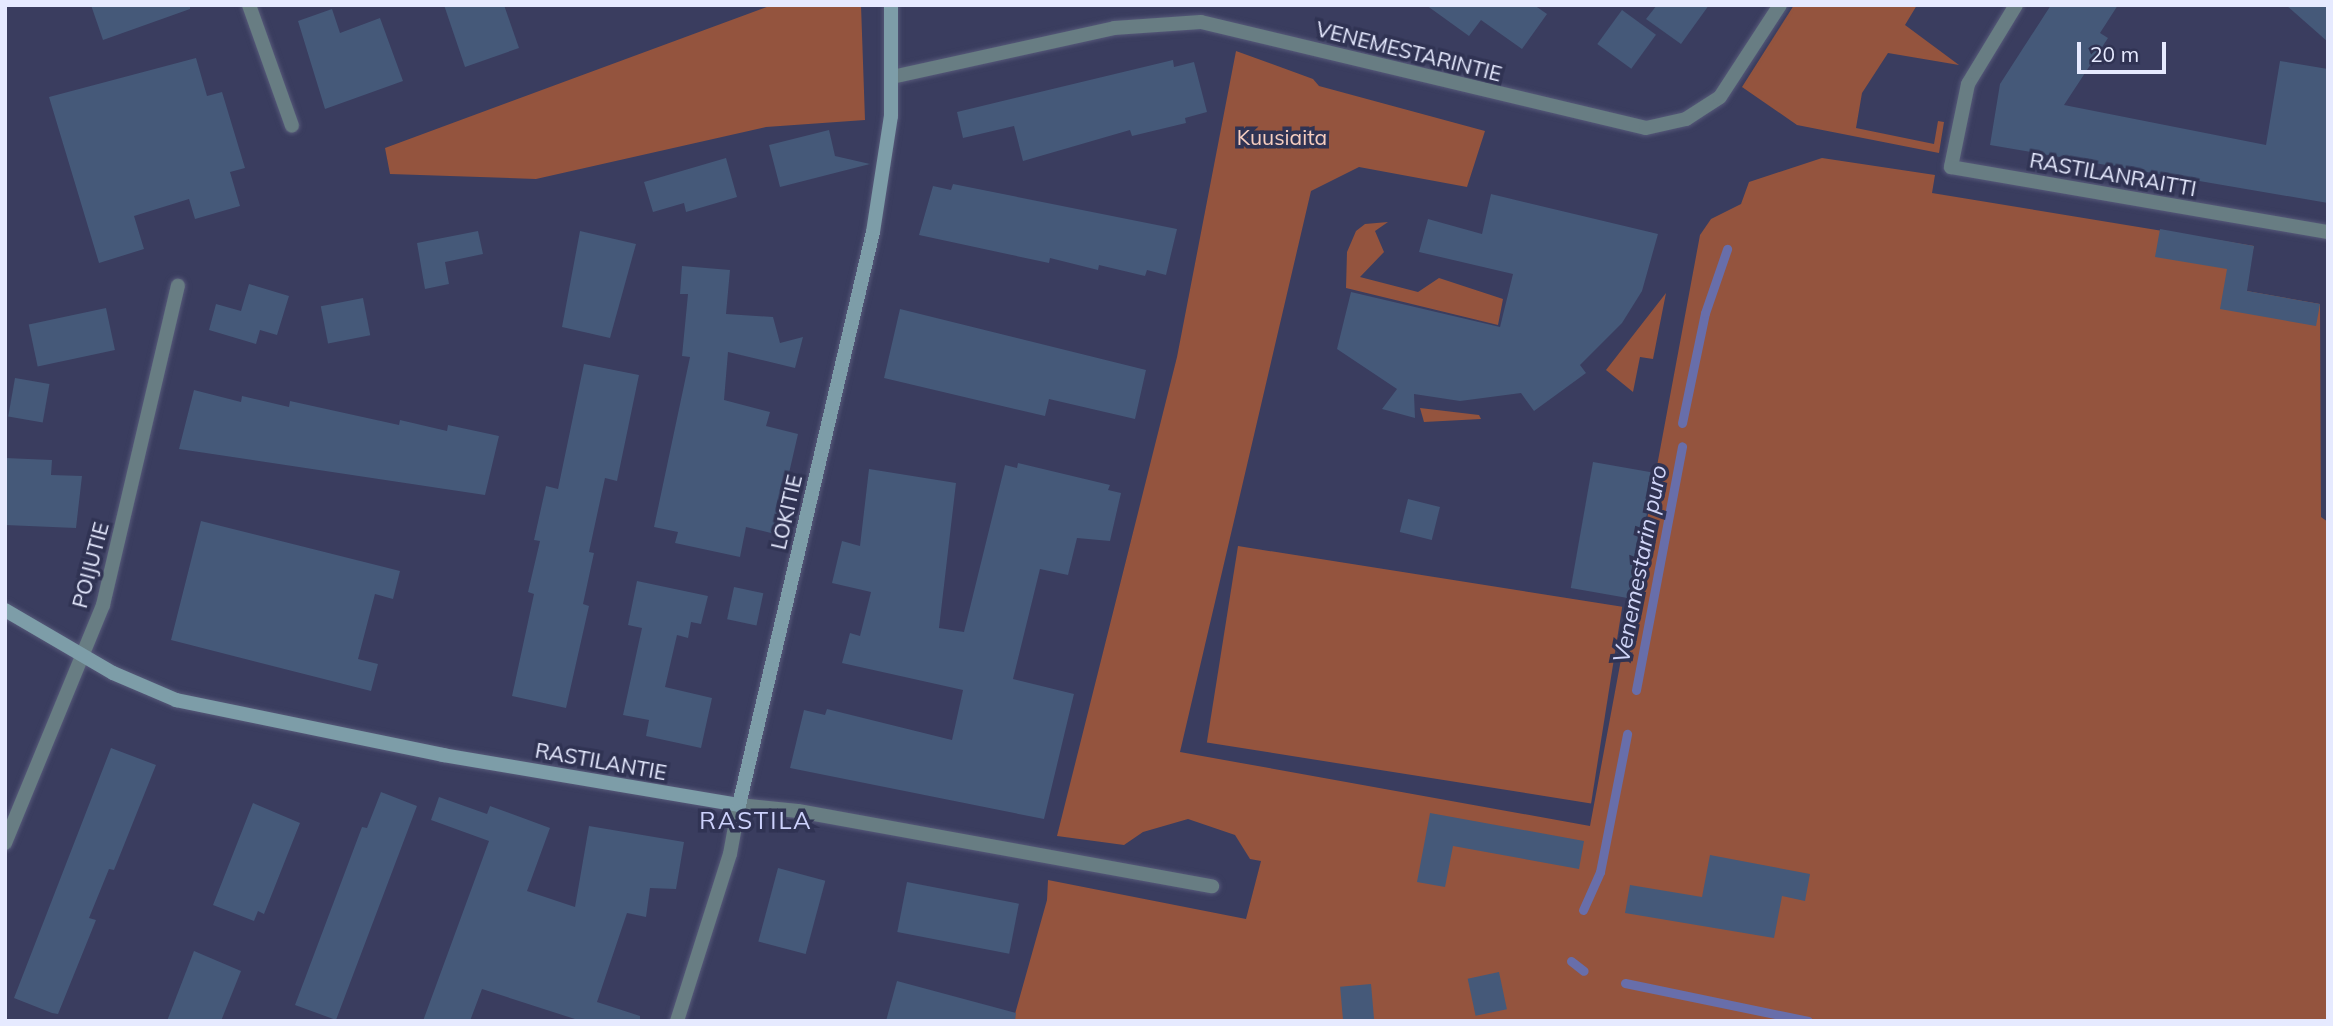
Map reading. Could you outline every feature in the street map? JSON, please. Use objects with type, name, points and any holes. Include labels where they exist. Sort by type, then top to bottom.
[{"type":"street","points":[[248,5],[292,126]]},
{"type":"street","name":"LOKITIE","points":[[677,1021],[730,854],[739,805],[873,232],[887,154],[892,77],[891,5]]},
{"type":"street","name":"VENEMESTARINTIE","points":[[892,77],[1114,27],[1201,22],[1646,128],[1686,119],[1720,97],[1780,5]]},
{"type":"street","name":"RASTILANRAITTI","points":[[2016,5],[1975,68],[1960,107],[1951,167],[2328,232]]},
{"type":"street","name":"POIJUTIE","points":[[5,844],[84,657],[118,550],[177,286]]},
{"type":"street","name":"RASTILANTIE","points":[[5,610],[84,657],[176,700],[252,719],[739,805],[798,811],[1212,886]]},
{"type":"green space","points":[[772,5],[861,5],[865,120],[766,127],[536,179],[390,174],[385,148]]},
{"type":"green space","points":[[1794,5],[1917,5],[1905,25],[1959,65],[1888,53],[1862,93],[1856,128],[1934,144],[1938,121],[1944,122],[1939,153],[1797,125],[1742,87]]},
{"type":"green space","name":"Kuusiaita","points":[[1236,51],[1313,79],[1319,86],[1485,131],[1467,187],[1359,167],[1311,191],[1180,752],[1590,826],[1700,235],[1711,219],[1741,204],[1749,182],[1822,158],[1935,175],[1932,193],[2254,246],[2241,290],[2320,304],[2321,517],[2328,522],[2328,1021],[1013,1021],[1047,900],[1048,880],[1246,919],[1261,861],[1250,859],[1235,835],[1188,819],[1143,832],[1124,845],[1057,836],[1177,357]]},
{"type":"green space","points":[[1388,222],[1375,231],[1384,252],[1360,277],[1418,292],[1439,278],[1503,299],[1498,325],[1346,288],[1347,252],[1356,231],[1365,224]]},
{"type":"green space","points":[[1666,293],[1653,359],[1640,357],[1633,392],[1606,370]]},
{"type":"green space","points":[[1420,408],[1479,415],[1481,419],[1424,422]]},
{"type":"green space","points":[[1238,546],[1622,607],[1591,803],[1207,743]]},
{"type":"building","points":[[91,5],[190,5],[190,9],[103,40]]},
{"type":"building","points":[[444,5],[504,5],[519,48],[465,67]]},
{"type":"building","points":[[1426,5],[1534,5],[1547,14],[1522,49],[1481,20],[1469,36]]},
{"type":"building","points":[[1657,5],[1709,5],[1681,44],[1646,19]]},
{"type":"building","points":[[2051,5],[2118,5],[2100,33],[2108,38],[2064,105],[2266,145],[2280,61],[2328,69],[2328,203],[1990,145],[2000,84]]},
{"type":"building","points":[[2286,5],[2328,5],[2328,42]]},
{"type":"building","points":[[332,9],[340,33],[380,18],[403,81],[325,109],[298,21]]},
{"type":"building","points":[[1622,10],[1656,35],[1631,69],[1597,44]]},
{"type":"building","points":[[196,58],[207,96],[222,92],[245,168],[230,172],[240,206],[195,219],[189,199],[134,216],[144,249],[99,263],[49,97]]},
{"type":"building","points":[[1173,60],[1174,67],[1194,62],[1207,112],[1185,118],[1186,123],[1132,136],[1130,130],[1023,161],[1014,126],[963,138],[957,112]]},
{"type":"building","points":[[829,130],[835,156],[870,164],[780,187],[769,145]]},
{"type":"building","points":[[726,158],[737,197],[686,212],[684,203],[653,212],[644,182]]},
{"type":"building","points":[[953,184],[1177,229],[1166,275],[1147,270],[1145,276],[1099,265],[1098,270],[1050,258],[1049,263],[919,235],[933,186],[951,190]]},
{"type":"building","points":[[1491,194],[1658,234],[1642,291],[1622,323],[1580,365],[1586,373],[1534,411],[1521,393],[1460,401],[1414,394],[1415,418],[1382,409],[1397,389],[1337,349],[1351,292],[1500,327],[1513,274],[1419,252],[1428,219],[1482,234]]},
{"type":"building","points":[[2160,229],[2254,246],[2247,291],[2320,304],[2316,326],[2220,309],[2227,269],[2155,257]]},
{"type":"building","points":[[478,231],[483,254],[445,262],[449,284],[425,289],[417,243]]},
{"type":"building","points":[[580,231],[636,244],[610,338],[562,327]]},
{"type":"building","points":[[682,266],[730,270],[726,314],[773,317],[780,343],[803,337],[795,368],[728,352],[724,400],[770,412],[766,426],[798,434],[775,534],[746,527],[740,557],[675,543],[678,532],[654,527],[690,357],[682,356],[688,294],[680,294]]},
{"type":"building","points":[[249,284],[289,296],[277,335],[260,330],[256,344],[209,330],[216,304],[241,311]]},
{"type":"building","points":[[363,298],[370,335],[328,344],[321,306]]},
{"type":"building","points":[[106,308],[115,350],[38,366],[29,324]]},
{"type":"building","points":[[900,309],[1146,370],[1135,419],[1049,399],[1045,416],[884,378]]},
{"type":"building","points":[[584,364],[639,375],[617,481],[605,478],[589,552],[594,553],[583,604],[589,606],[566,708],[512,696],[534,594],[528,592],[540,541],[534,540],[546,486],[558,489]]},
{"type":"building","points":[[15,378],[49,384],[43,422],[8,416]]},
{"type":"building","points":[[194,390],[241,402],[242,396],[289,407],[290,401],[399,425],[400,420],[447,431],[448,425],[499,436],[485,495],[179,449]]},
{"type":"building","points":[[5,458],[52,460],[51,475],[82,476],[76,528],[5,525]]},
{"type":"building","points":[[1593,462],[1654,473],[1632,599],[1571,588]]},
{"type":"building","points":[[1018,463],[1110,485],[1108,490],[1121,493],[1110,541],[1077,538],[1068,575],[1040,569],[1013,679],[1074,694],[1044,819],[790,768],[804,710],[825,715],[827,709],[952,740],[963,690],[842,663],[850,633],[860,636],[871,592],[832,583],[842,541],[860,546],[869,469],[956,483],[939,628],[964,632],[1005,465],[1017,468]]},
{"type":"building","points":[[1408,499],[1440,507],[1432,540],[1400,532]]},
{"type":"building","points":[[201,521],[400,571],[393,599],[375,594],[358,659],[378,664],[371,691],[171,640]]},
{"type":"building","points":[[637,581],[708,596],[701,624],[691,622],[688,638],[677,635],[665,687],[712,698],[701,748],[646,736],[649,720],[623,715],[642,628],[628,625]]},
{"type":"building","points":[[734,587],[763,593],[756,626],[727,619]]},
{"type":"building","points":[[111,748],[156,765],[114,870],[109,869],[89,918],[96,920],[58,1014],[52,1013],[14,998]]},
{"type":"building","points":[[381,792],[417,806],[336,1020],[295,1005],[362,827],[367,828]]},
{"type":"building","points":[[439,797],[487,814],[490,806],[550,828],[527,891],[575,907],[589,826],[684,842],[676,889],[650,888],[646,917],[627,913],[597,1002],[640,1016],[640,1021],[581,1021],[482,989],[470,1021],[423,1021],[489,841],[431,820]]},
{"type":"building","points":[[253,803],[300,823],[264,914],[258,911],[254,921],[213,905]]},
{"type":"building","points":[[1430,813],[1584,841],[1579,869],[1453,846],[1445,887],[1417,882]]},
{"type":"building","points":[[1710,855],[1810,874],[1805,901],[1782,896],[1774,938],[1625,913],[1630,885],[1702,897]]},
{"type":"building","points":[[778,868],[825,881],[806,954],[758,941]]},
{"type":"building","points":[[907,882],[1019,904],[1009,954],[897,932]]},
{"type":"building","points":[[194,951],[241,971],[221,1021],[167,1021]]},
{"type":"building","points":[[1499,972],[1507,1009],[1476,1016],[1468,979]]},
{"type":"building","points":[[897,981],[1016,1013],[1015,1021],[886,1021]]},
{"type":"building","points":[[1371,984],[1374,1021],[1343,1021],[1340,987]]},
{"type":"waterway","name":"Venemestarin puro","points":[[1682,423],[1705,313],[1727,249]]},
{"type":"waterway","name":"Venemestarin puro","points":[[1636,690],[1682,446]]},
{"type":"waterway","name":"Venemestarin puro","points":[[1583,910],[1600,872],[1627,734]]},
{"type":"waterway","points":[[1571,961],[1584,971]]},
{"type":"waterway","points":[[1625,983],[1808,1021]]},
{"type":"district","name":"RASTILA","points":[[756,821]]}]
